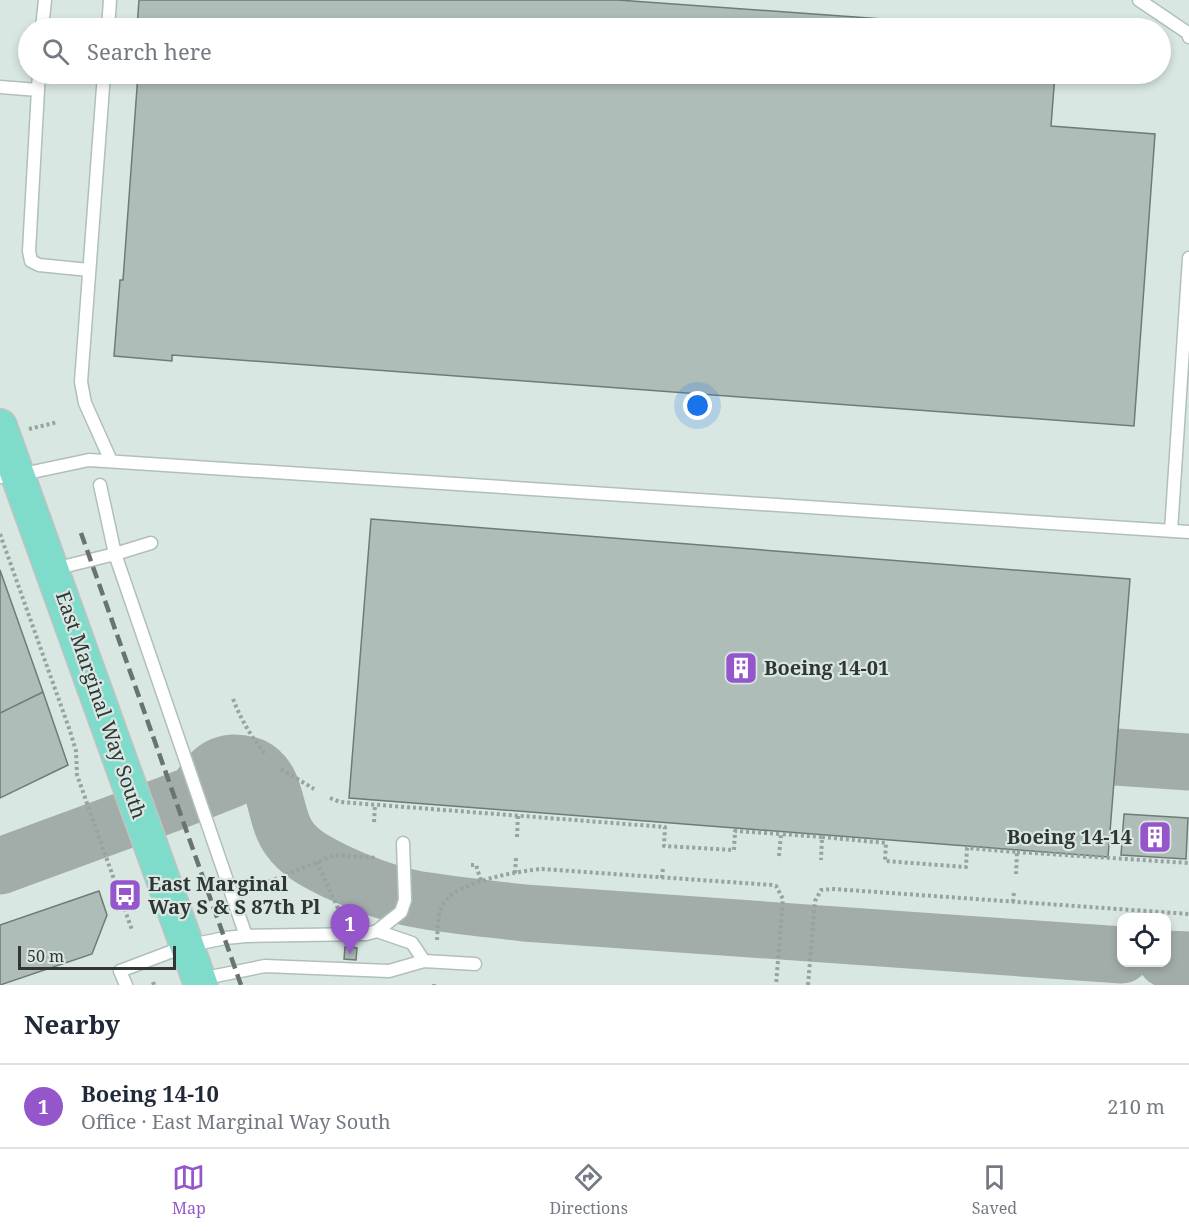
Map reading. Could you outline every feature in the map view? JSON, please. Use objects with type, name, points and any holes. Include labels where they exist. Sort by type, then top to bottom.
[{"type":"main road","name":"East Marginal Way South","points":[[0,426],[9,476],[52,570],[200,982]]},
{"type":"lane","points":[[43,18],[45,0]]},
{"type":"lane","points":[[109,18],[110,0]]},
{"type":"lane","points":[[1139,0],[1166,18]]},
{"type":"lane","points":[[1171,22],[1188,33],[1189,37]]},
{"type":"lane","points":[[38,84],[29,251],[31,261],[39,265],[89,270]]},
{"type":"lane","points":[[103,84],[81,382],[85,404],[111,461]]},
{"type":"lane","points":[[0,87],[38,90]]},
{"type":"lane","points":[[1171,531],[1189,258]]},
{"type":"lane","points":[[9,476],[88,460],[111,461],[1189,532]]},
{"type":"lane","points":[[100,485],[115,554],[246,936]]},
{"type":"lane","points":[[52,570],[152,543]]},
{"type":"lane","points":[[126,985],[120,971],[186,946],[246,936],[366,934],[377,931],[401,912],[405,900],[403,843]]},
{"type":"lane","points":[[377,931],[412,943],[424,961]]},
{"type":"lane","points":[[200,982],[265,966],[389,971],[424,961],[475,964]]},
{"type":"path","points":[[0,534],[70,731],[76,751],[77,775],[132,930]]},
{"type":"path","points":[[232,699],[253,740],[266,755]]},
{"type":"path","points":[[281,770],[314,789]]},
{"type":"path","points":[[330,798],[340,802],[375,805],[665,826],[664,846],[734,850],[735,831],[886,843],[885,861],[966,867],[967,848],[1189,863]]},
{"type":"path","points":[[374,822],[375,805]]},
{"type":"path","points":[[516,837],[519,815]]},
{"type":"path","points":[[779,856],[781,834]]},
{"type":"path","points":[[821,860],[822,837]]},
{"type":"path","points":[[1016,874],[1017,852]]},
{"type":"path","points":[[232,895],[335,855],[377,858]]},
{"type":"path","points":[[515,873],[516,858]]},
{"type":"path","points":[[317,862],[341,915],[341,921]]},
{"type":"path","points":[[471,865],[476,865],[481,881]]},
{"type":"path","points":[[662,878],[663,868]]},
{"type":"path","points":[[437,940],[440,914],[446,899],[459,890],[481,881],[515,873],[542,869],[772,885],[776,886],[783,899],[776,985]]},
{"type":"path","points":[[808,985],[815,901],[821,890],[834,889],[1189,914]]},
{"type":"path","points":[[1013,902],[1014,892]]},
{"type":"building","points":[[139,0],[618,0],[868,18],[138,18]]},
{"type":"building","points":[[137,84],[1054,84],[1051,126],[1155,134],[1134,426],[172,355],[172,361],[114,356],[120,280],[123,280]]},
{"type":"building","name":"Boeing 14-01","points":[[371,519],[1130,579],[1108,857],[349,798]]},
{"type":"building","points":[[0,570],[43,692],[0,713]]},
{"type":"building","points":[[43,692],[68,765],[0,798],[0,713]]},
{"type":"building","name":"Boeing 14-14","points":[[1124,814],[1188,818],[1186,859],[1121,855]]},
{"type":"building","points":[[99,891],[107,915],[92,954],[0,985],[0,925]]},
{"type":"building","points":[[345,947],[357,948],[356,960],[344,959]]},
{"type":"taxiway","points":[[1116,757],[1189,762]]},
{"type":"taxiway","points":[[197,792],[212,772],[221,766],[234,763],[252,766],[267,780],[284,829],[294,844],[305,854],[359,881],[417,899],[524,913],[1117,955]]},
{"type":"taxiway","points":[[0,866],[232,779]]},
{"type":"taxiway","points":[[1171,959],[1189,960]]},
{"type":"railway","points":[[81,533],[241,985]]},
{"type":"place","name":"Boeing 14-01","points":[[741,668]]},
{"type":"place","name":"Boeing 14-14","points":[[1155,837]]},
{"type":"place","name":"East Marginal Way S & S 87th Pl","points":[[125,895]]},
{"type":"place","name":"Boeing 14-10","points":[[350,954]]}]
